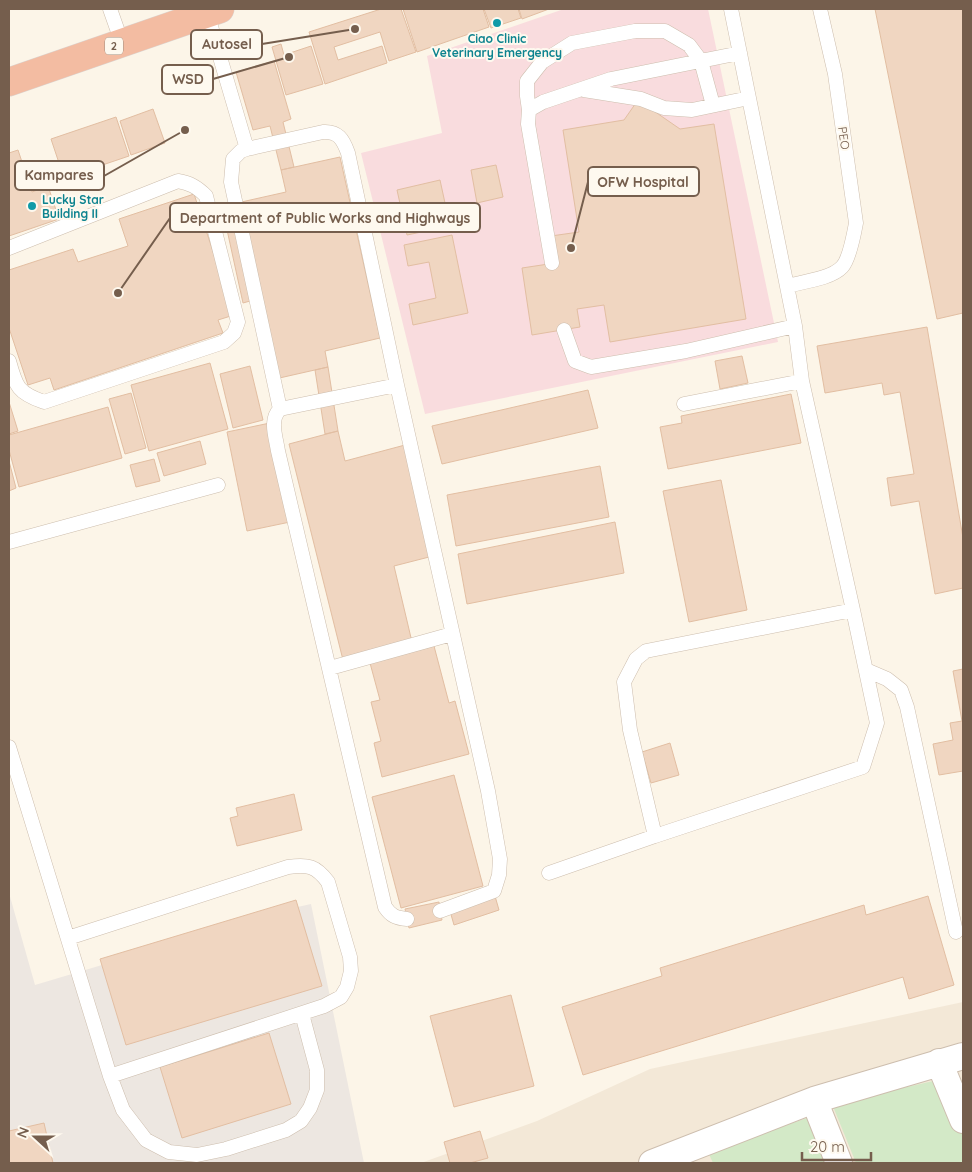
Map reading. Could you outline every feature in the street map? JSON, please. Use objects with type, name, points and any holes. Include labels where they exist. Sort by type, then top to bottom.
[{"type":"highway","name":"2","points":[[9,82],[213,11]]},
{"type":"street","points":[[652,1163],[691,1156],[814,1100],[951,1059],[963,1120]]},
{"type":"street","points":[[814,1100],[839,1163]]},
{"type":"lane","points":[[110,9],[122,43]]},
{"type":"lane","points":[[549,873],[863,766],[877,723],[854,610],[802,381],[795,326],[731,9]]},
{"type":"lane","name":"PEO","points":[[787,286],[824,278],[842,267],[851,246],[856,223],[834,74],[820,9]]},
{"type":"lane","points":[[213,11],[247,149]]},
{"type":"lane","points":[[552,263],[528,124],[527,81],[542,62],[572,43],[635,31],[665,30],[689,45],[701,61],[713,105]]},
{"type":"lane","points":[[529,110],[543,102],[611,80],[740,53]]},
{"type":"lane","points":[[582,89],[641,99],[664,108],[692,110],[749,98]]},
{"type":"lane","points":[[280,410],[231,182],[233,159],[241,151],[247,149],[323,132],[337,134],[342,139],[348,152],[500,859],[499,876],[494,891],[440,910]]},
{"type":"lane","points":[[9,248],[178,181],[190,183],[206,196],[238,322],[234,333],[224,342],[44,402],[26,396],[14,380],[9,361]]},
{"type":"lane","points":[[564,330],[575,361],[590,367],[686,351],[795,326]]},
{"type":"lane","points":[[684,404],[802,381]]},
{"type":"lane","points":[[397,384],[280,410],[276,414],[274,423],[278,450],[385,907],[390,915],[407,919]]},
{"type":"lane","points":[[9,542],[218,485]]},
{"type":"lane","points":[[655,836],[630,730],[624,682],[636,659],[646,651],[854,610]]},
{"type":"lane","points":[[330,668],[452,634]]},
{"type":"lane","points":[[866,670],[887,679],[901,690],[907,707],[956,932]]},
{"type":"lane","points":[[9,747],[110,1076],[123,1110],[146,1140],[169,1152],[197,1155],[226,1149],[286,1130],[301,1122],[310,1108],[317,1090],[317,1070],[302,1014]]},
{"type":"lane","points":[[68,938],[288,867],[310,866],[321,872],[328,882],[350,957],[351,971],[347,987],[341,996],[324,1006],[302,1014],[110,1076]]},
{"type":"shaded area","points":[[564,9],[708,9],[778,342],[425,414],[361,153],[442,133],[427,56]]},
{"type":"shaded area","points":[[9,893],[35,985],[311,904],[364,1163],[9,1163]]},
{"type":"shaded area","points":[[963,1002],[963,1163],[421,1163],[537,1121],[650,1069]]},
{"type":"green space","points":[[942,1079],[963,1133],[963,1163],[856,1163],[832,1104]]},
{"type":"green space","points":[[813,1116],[831,1163],[713,1163],[708,1152]]},
{"type":"building","points":[[381,9],[401,9],[416,52],[389,61],[380,32],[334,47],[338,60],[382,46],[387,63],[325,84],[309,32]]},
{"type":"building","points":[[403,9],[483,9],[489,27],[417,52]]},
{"type":"building","name":"Ciao Clinic Veterinary Emergency","points":[[484,9],[518,9],[521,18],[491,28]]},
{"type":"building","points":[[519,9],[549,9],[522,19]]},
{"type":"building","points":[[875,9],[963,9],[963,313],[937,319]]},
{"type":"building","points":[[281,44],[284,55],[311,46],[323,84],[286,95],[272,47]]},
{"type":"building","points":[[274,61],[291,119],[283,122],[294,167],[281,170],[270,126],[253,130],[236,72]]},
{"type":"building","points":[[638,100],[680,129],[714,124],[746,319],[610,342],[604,305],[577,309],[580,327],[532,335],[522,268],[555,263],[551,236],[579,232],[563,130],[624,120]]},
{"type":"building","points":[[153,109],[165,143],[131,155],[120,121]]},
{"type":"building","points":[[116,117],[129,156],[64,178],[51,139]]},
{"type":"building","name":"Lucky Star Building II","points":[[18,150],[32,192],[48,186],[59,219],[9,236],[9,153]]},
{"type":"building","points":[[340,157],[380,338],[325,351],[328,367],[275,379],[257,299],[243,303],[224,216],[230,214],[228,205],[286,192],[281,170]]},
{"type":"building","points":[[496,165],[503,197],[477,203],[471,170]]},
{"type":"building","points":[[440,180],[450,226],[407,235],[397,190]]},
{"type":"building","points":[[194,194],[234,315],[218,320],[223,333],[54,390],[50,378],[28,385],[9,328],[9,270],[73,249],[78,262],[128,246],[119,219]]},
{"type":"building","points":[[452,235],[468,313],[413,325],[409,304],[436,298],[429,262],[408,266],[404,245]]},
{"type":"building","points":[[927,327],[963,538],[963,588],[935,594],[919,501],[891,506],[887,478],[914,474],[900,392],[884,395],[882,383],[825,393],[817,346]]},
{"type":"building","points":[[742,356],[748,383],[720,389],[715,361]]},
{"type":"building","points":[[210,363],[228,429],[149,451],[131,385]]},
{"type":"building","points":[[250,366],[263,420],[233,428],[220,374]]},
{"type":"building","points":[[328,367],[338,431],[325,434],[315,370]]},
{"type":"building","points":[[588,390],[598,428],[442,464],[432,426]]},
{"type":"building","points":[[131,393],[146,448],[125,454],[109,399]]},
{"type":"building","points":[[791,394],[801,443],[668,469],[660,427],[682,423],[681,416]]},
{"type":"building","points":[[9,402],[18,431],[9,434]]},
{"type":"building","points":[[108,407],[122,458],[19,487],[9,450],[9,435]]},
{"type":"building","points":[[270,423],[290,522],[247,531],[227,432]]},
{"type":"building","points":[[338,431],[345,461],[405,445],[433,556],[394,566],[412,642],[343,660],[289,444]]},
{"type":"building","points":[[200,441],[206,464],[164,476],[157,453]]},
{"type":"building","points":[[154,459],[160,481],[136,487],[130,465]]},
{"type":"building","points":[[9,461],[16,488],[9,491]]},
{"type":"building","points":[[600,466],[609,517],[456,546],[447,495]]},
{"type":"building","points":[[721,480],[747,610],[689,622],[663,491]]},
{"type":"building","points":[[615,522],[624,573],[467,604],[458,554]]},
{"type":"building","points":[[434,646],[449,703],[455,701],[469,754],[382,777],[374,743],[381,741],[371,702],[380,700],[370,663]]},
{"type":"building","points":[[963,669],[963,771],[939,775],[933,744],[953,740],[950,723],[962,721],[953,671]]},
{"type":"building","points":[[670,743],[679,775],[651,783],[642,752]]},
{"type":"building","points":[[454,775],[483,886],[401,908],[372,797]]},
{"type":"building","points":[[294,794],[302,830],[237,846],[230,818],[238,816],[236,808]]},
{"type":"building","points":[[495,896],[499,910],[454,925],[450,911]]},
{"type":"building","points":[[928,896],[954,985],[909,999],[903,977],[583,1075],[562,1007],[662,976],[660,968],[864,905],[866,915]]},
{"type":"building","points":[[296,900],[322,986],[126,1045],[100,959]]},
{"type":"building","points":[[439,902],[442,920],[409,928],[405,909]]},
{"type":"building","points":[[511,995],[534,1086],[454,1107],[430,1016]]},
{"type":"building","points":[[269,1033],[291,1104],[182,1138],[160,1067]]},
{"type":"building","points":[[44,1123],[53,1163],[9,1163],[9,1131]]},
{"type":"building","points":[[480,1131],[488,1158],[470,1163],[450,1163],[444,1142]]},
{"type":"place","name":"Ciao Clinic Veterinary Emergency","points":[[497,23]]},
{"type":"place","name":"Autosel","points":[[355,29]]},
{"type":"place","name":"WSD","points":[[289,57]]},
{"type":"place","name":"Kampares","points":[[185,130]]},
{"type":"place","name":"Lucky Star Building II","points":[[32,206]]},
{"type":"place","name":"OFW Hospital","points":[[571,248]]},
{"type":"place","name":"Department of Public Works and Highways","points":[[118,293]]}]
